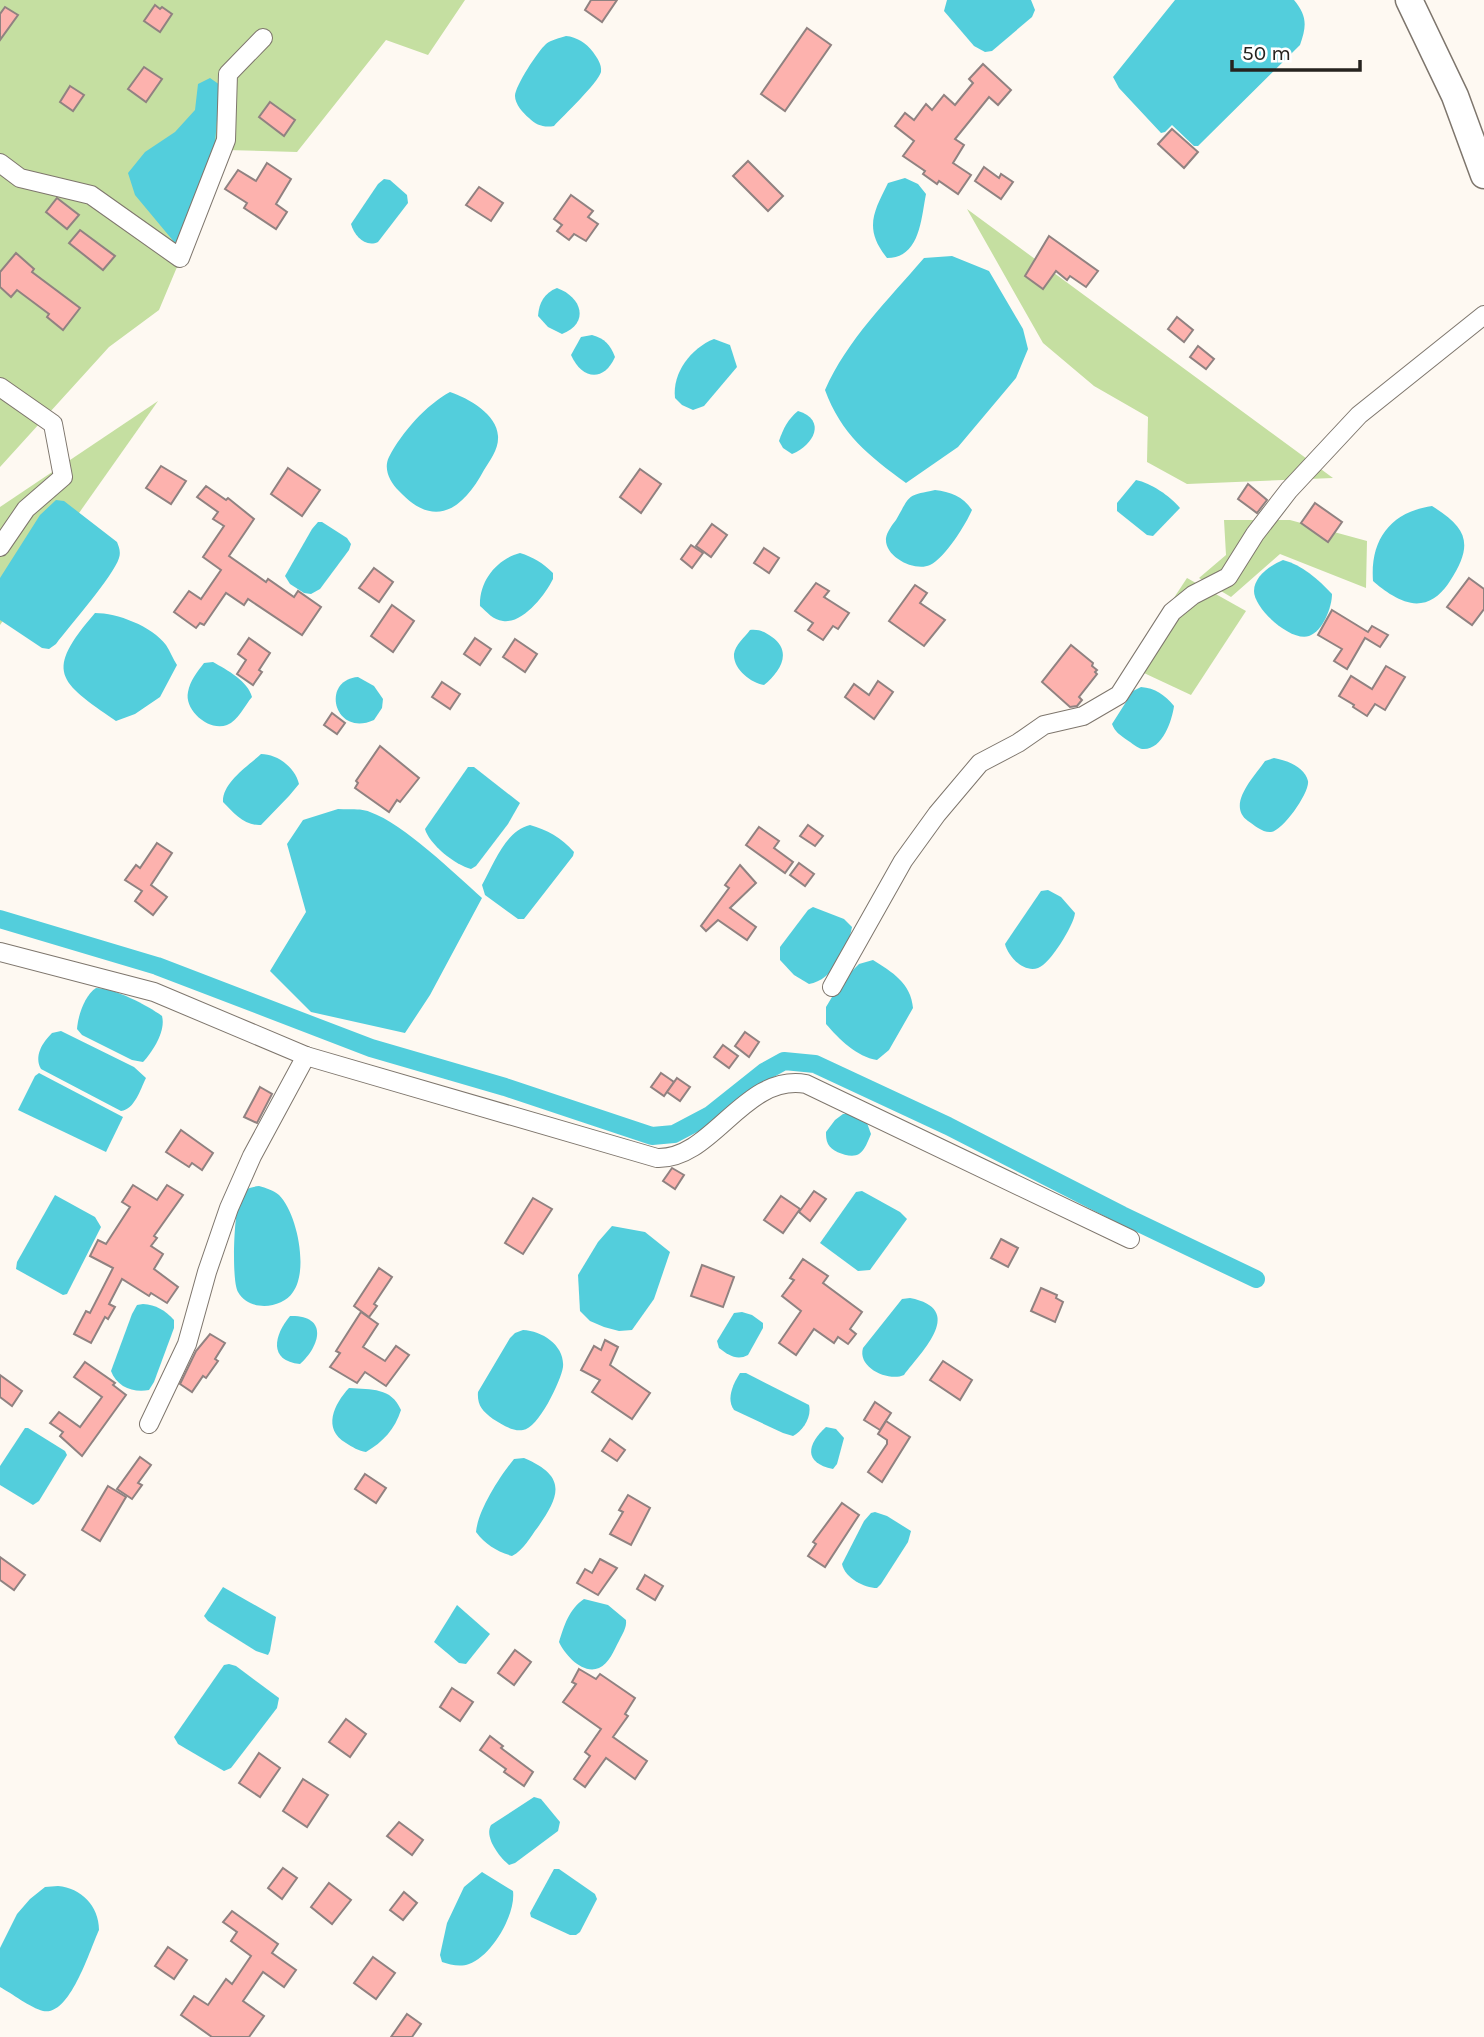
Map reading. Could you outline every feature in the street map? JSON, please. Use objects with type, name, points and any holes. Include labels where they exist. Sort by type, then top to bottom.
[{"type":"main road","points":[[1409,0],[1455,96],[1484,175]]},
{"type":"street","points":[[0,163],[20,178],[91,195],[180,258],[226,140],[228,74],[263,38]]},
{"type":"street","points":[[832,987],[903,861],[937,814],[981,763],[1044,725],[1083,716],[1119,695],[1172,611],[1193,595],[1228,577],[1255,534],[1289,490],[1359,415],[1484,315]]},
{"type":"street","points":[[0,387],[53,424],[63,477],[26,509],[0,547]]},
{"type":"street","points":[[0,952],[154,992],[306,1056],[657,1158],[681,1154],[769,1089],[792,1082],[806,1084],[1130,1239]]},
{"type":"street","points":[[149,1424],[187,1344],[207,1272],[229,1208],[306,1056]]},
{"type":"green space","points":[[0,0],[465,0],[428,55],[386,40],[297,152],[226,150],[159,310],[109,347],[0,467]]},
{"type":"green space","points":[[967,209],[1333,478],[1187,484],[1147,462],[1148,417],[1094,386],[1043,343]]},
{"type":"green space","points":[[158,401],[0,625],[0,507]]},
{"type":"green space","points":[[1224,520],[1290,520],[1367,541],[1366,588],[1280,554],[1231,597],[1199,578],[1226,555]]},
{"type":"green space","points":[[1187,578],[1246,611],[1191,695],[1129,666]]},
{"type":"water","points":[[947,0],[1031,0],[1035,10],[1032,17],[992,51],[985,52],[974,46],[944,11]]},
{"type":"water","points":[[1175,0],[1294,0],[1304,21],[1300,45],[1198,146],[1194,146],[1172,125],[1161,133],[1119,88],[1113,77]]},
{"type":"water","points":[[566,36],[578,39],[590,49],[599,61],[601,72],[554,126],[547,127],[524,114],[515,99],[516,91],[542,48],[550,41]]},
{"type":"water","points":[[210,78],[220,85],[214,155],[187,224],[175,243],[135,195],[128,173],[145,152],[175,132],[195,110],[198,84]]},
{"type":"water","points":[[905,178],[918,184],[926,194],[920,225],[913,244],[906,252],[887,258],[875,238],[875,212],[888,183]]},
{"type":"water","points":[[384,179],[390,180],[407,195],[408,203],[378,242],[365,242],[357,236],[351,224]]},
{"type":"water","points":[[952,256],[989,271],[1023,329],[1028,349],[1016,378],[958,447],[906,483],[880,463],[848,432],[825,390],[856,337],[924,258]]},
{"type":"water","points":[[557,288],[572,297],[579,310],[577,323],[562,334],[548,327],[538,316],[543,299]]},
{"type":"water","points":[[592,335],[606,343],[615,357],[605,371],[593,375],[581,369],[571,355],[581,337]]},
{"type":"water","points":[[714,339],[730,345],[737,367],[704,406],[693,410],[675,398],[677,380],[691,355]]},
{"type":"water","points":[[450,392],[465,398],[487,414],[496,428],[498,441],[496,450],[467,495],[447,510],[436,512],[412,503],[399,491],[390,479],[387,462],[408,429],[432,404]]},
{"type":"water","points":[[798,411],[807,415],[815,426],[811,439],[792,454],[783,448],[779,441],[786,424]]},
{"type":"water","points":[[1136,480],[1160,491],[1180,508],[1153,536],[1147,535],[1117,511],[1117,503]]},
{"type":"water","points":[[935,490],[956,496],[965,501],[972,510],[954,540],[936,561],[924,567],[909,565],[895,557],[886,538],[910,498]]},
{"type":"water","points":[[56,500],[64,501],[117,542],[120,554],[100,589],[49,649],[42,648],[0,620],[0,578],[40,515]]},
{"type":"water","points":[[1432,506],[1454,522],[1460,530],[1464,539],[1462,557],[1445,589],[1438,595],[1430,601],[1408,602],[1373,581],[1375,552],[1386,530],[1395,521],[1405,514]]},
{"type":"water","points":[[318,522],[347,538],[351,544],[320,589],[311,594],[304,593],[290,584],[285,576]]},
{"type":"water","points":[[520,553],[545,566],[553,573],[553,579],[545,593],[526,613],[511,621],[499,620],[480,606],[480,597],[491,572],[504,560]]},
{"type":"water","points":[[1283,560],[1309,573],[1332,594],[1326,618],[1309,636],[1301,637],[1284,629],[1267,615],[1256,598],[1254,591],[1260,576]]},
{"type":"water","points":[[95,613],[123,618],[152,632],[166,645],[177,665],[160,697],[135,714],[116,721],[81,696],[70,685],[65,674],[64,663],[69,649]]},
{"type":"water","points":[[750,630],[767,634],[782,649],[779,668],[764,685],[744,674],[734,660],[736,647]]},
{"type":"water","points":[[213,662],[242,681],[252,697],[235,720],[227,725],[213,725],[199,718],[188,699],[189,688],[196,673],[204,663]]},
{"type":"water","points":[[358,677],[374,686],[383,699],[382,708],[374,720],[360,723],[349,721],[341,715],[336,697],[346,680]]},
{"type":"water","points":[[1141,687],[1159,693],[1174,706],[1165,734],[1155,745],[1142,749],[1120,735],[1112,724],[1133,691]]},
{"type":"water","points":[[261,754],[273,756],[284,763],[294,772],[299,784],[261,825],[255,825],[240,818],[223,802],[231,782]]},
{"type":"water","points":[[1274,758],[1299,768],[1308,781],[1305,793],[1289,818],[1276,830],[1268,832],[1248,821],[1240,807],[1249,783],[1265,761]]},
{"type":"water","points":[[468,767],[474,767],[520,803],[508,824],[471,869],[444,853],[427,835],[425,829]]},
{"type":"water","points":[[338,809],[366,811],[398,827],[482,898],[430,995],[405,1033],[311,1012],[270,971],[306,912],[287,844],[303,820]]},
{"type":"water","points":[[530,825],[554,835],[574,852],[524,919],[518,919],[485,895],[482,885],[507,841],[521,828]]},
{"type":"water","points":[[1048,890],[1061,897],[1075,913],[1074,919],[1061,944],[1049,959],[1038,968],[1027,968],[1009,954],[1005,944],[1041,891]]},
{"type":"water","points":[[813,907],[844,919],[852,927],[847,945],[832,970],[818,981],[809,984],[794,975],[780,960],[780,947]]},
{"type":"water","points":[[873,960],[904,985],[909,992],[913,1008],[889,1050],[877,1060],[856,1051],[826,1024],[826,1007],[841,982],[859,964]]},
{"type":"water","points":[[96,988],[130,998],[162,1016],[160,1034],[143,1062],[132,1060],[82,1035],[77,1029],[83,1006]]},
{"type":"water","points":[[61,1031],[134,1067],[146,1078],[130,1107],[121,1111],[41,1069],[38,1059],[42,1045],[52,1033]]},
{"type":"water","points":[[39,1073],[123,1117],[106,1152],[18,1110]]},
{"type":"water","points":[[843,1114],[852,1114],[867,1123],[871,1134],[859,1154],[837,1152],[827,1141],[826,1132]]},
{"type":"water","points":[[259,1186],[277,1193],[285,1203],[296,1228],[300,1256],[298,1282],[293,1292],[281,1302],[266,1306],[250,1303],[238,1292],[234,1259],[235,1227],[241,1195],[251,1187]]},
{"type":"water","points":[[862,1191],[900,1212],[907,1219],[870,1270],[858,1271],[820,1243],[856,1192]]},
{"type":"water","points":[[55,1195],[95,1217],[101,1227],[67,1294],[63,1295],[16,1269],[17,1262]]},
{"type":"water","points":[[612,1226],[645,1232],[670,1252],[654,1299],[632,1330],[619,1331],[604,1327],[590,1321],[580,1311],[578,1275],[598,1242]]},
{"type":"water","points":[[910,1298],[927,1303],[935,1311],[938,1321],[935,1331],[904,1375],[883,1375],[865,1362],[863,1348],[902,1299]]},
{"type":"water","points":[[143,1304],[167,1313],[174,1320],[174,1328],[154,1382],[149,1390],[137,1391],[121,1385],[111,1371],[132,1314],[137,1305]]},
{"type":"water","points":[[742,1312],[763,1323],[763,1328],[748,1355],[736,1357],[719,1348],[717,1341],[734,1313]]},
{"type":"water","points":[[290,1316],[311,1320],[317,1332],[313,1348],[300,1364],[283,1358],[277,1346],[280,1331]]},
{"type":"water","points":[[523,1330],[538,1333],[551,1341],[560,1352],[563,1367],[542,1413],[529,1428],[519,1430],[503,1425],[486,1413],[479,1404],[478,1392],[510,1338]]},
{"type":"water","points":[[740,1373],[746,1373],[809,1405],[808,1419],[800,1431],[793,1436],[783,1433],[734,1410],[731,1396]]},
{"type":"water","points":[[349,1388],[386,1393],[401,1410],[388,1434],[366,1452],[346,1443],[334,1431],[332,1424],[335,1409]]},
{"type":"water","points":[[826,1427],[836,1429],[844,1438],[833,1469],[817,1462],[811,1452],[815,1440]]},
{"type":"water","points":[[25,1428],[65,1451],[67,1455],[39,1501],[33,1505],[0,1485],[0,1466]]},
{"type":"water","points":[[524,1458],[538,1465],[553,1479],[555,1495],[538,1527],[523,1547],[512,1556],[492,1547],[476,1532],[485,1504],[496,1484],[514,1459]]},
{"type":"water","points":[[875,1512],[911,1531],[908,1542],[877,1588],[856,1581],[847,1574],[842,1564],[864,1521]]},
{"type":"water","points":[[223,1587],[276,1617],[268,1655],[256,1651],[204,1616]]},
{"type":"water","points":[[584,1599],[608,1605],[626,1620],[624,1631],[613,1652],[599,1668],[587,1669],[581,1666],[566,1653],[559,1642],[571,1613]]},
{"type":"water","points":[[457,1605],[490,1634],[466,1664],[459,1663],[434,1642]]},
{"type":"water","points":[[224,1665],[236,1666],[279,1698],[277,1708],[231,1768],[224,1771],[178,1744],[174,1737]]},
{"type":"water","points":[[534,1797],[541,1799],[560,1822],[558,1831],[509,1865],[497,1852],[489,1830],[491,1825]]},
{"type":"water","points":[[554,1869],[559,1869],[595,1894],[597,1899],[576,1935],[570,1935],[531,1917],[530,1913]]},
{"type":"water","points":[[482,1872],[513,1891],[511,1911],[501,1933],[478,1960],[463,1965],[442,1962],[440,1955],[447,1923],[464,1887]]},
{"type":"water","points":[[58,1886],[74,1890],[87,1900],[96,1913],[99,1930],[70,1993],[62,2004],[53,2010],[43,2011],[0,1987],[0,1948],[17,1914],[30,1899],[45,1887]]},
{"type":"building","points":[[591,0],[617,0],[602,22],[585,10]]},
{"type":"building","points":[[155,5],[172,14],[160,32],[144,21]]},
{"type":"building","points":[[5,7],[18,15],[0,40],[0,14]]},
{"type":"building","points":[[807,28],[831,45],[785,111],[761,94]]},
{"type":"building","points":[[983,64],[1011,90],[998,105],[989,97],[955,139],[964,145],[953,163],[971,175],[958,194],[939,181],[937,184],[923,174],[925,171],[903,156],[914,141],[895,126],[905,113],[914,120],[926,104],[932,110],[944,95],[955,105],[973,83],[969,79]]},
{"type":"building","points":[[144,67],[162,79],[146,102],[128,89]]},
{"type":"building","points":[[70,86],[84,95],[73,111],[60,102]]},
{"type":"building","points":[[270,102],[295,120],[284,136],[259,117]]},
{"type":"building","points":[[1172,129],[1198,152],[1184,168],[1158,144]]},
{"type":"building","points":[[748,161],[783,196],[768,211],[733,176]]},
{"type":"building","points":[[267,163],[291,179],[276,204],[287,212],[276,229],[244,208],[247,203],[225,189],[238,170],[256,181]]},
{"type":"building","points":[[984,167],[999,178],[1001,174],[1013,182],[1001,199],[975,181]]},
{"type":"building","points":[[479,187],[503,203],[491,221],[466,205]]},
{"type":"building","points":[[571,195],[593,211],[588,217],[598,224],[586,241],[574,234],[569,240],[557,231],[562,225],[554,219]]},
{"type":"building","points":[[57,198],[79,215],[67,229],[46,212]]},
{"type":"building","points":[[80,230],[115,256],[103,270],[69,243]]},
{"type":"building","points":[[1049,236],[1098,271],[1086,287],[1070,276],[1067,280],[1056,271],[1043,289],[1025,276]]},
{"type":"building","points":[[16,253],[34,269],[32,272],[80,308],[63,330],[47,317],[49,314],[17,290],[11,297],[0,287],[0,272]]},
{"type":"building","points":[[1177,317],[1193,330],[1184,342],[1168,329]]},
{"type":"building","points":[[1198,346],[1214,359],[1206,369],[1190,357]]},
{"type":"building","points":[[161,466],[186,481],[171,504],[146,488]]},
{"type":"building","points":[[288,468],[320,490],[302,516],[271,494]]},
{"type":"building","points":[[640,469],[661,484],[641,513],[620,497]]},
{"type":"building","points":[[1248,484],[1267,500],[1257,513],[1238,499]]},
{"type":"building","points":[[206,486],[226,500],[228,498],[254,519],[229,556],[266,582],[268,579],[294,597],[298,591],[321,607],[302,635],[248,599],[244,605],[226,593],[204,625],[200,623],[196,628],[174,612],[189,591],[201,599],[221,570],[203,557],[224,526],[213,519],[218,512],[197,497]]},
{"type":"building","points":[[1315,503],[1342,522],[1328,542],[1301,523]]},
{"type":"building","points":[[712,524],[727,535],[711,557],[696,546]]},
{"type":"building","points":[[691,545],[703,553],[692,568],[681,559]]},
{"type":"building","points":[[764,548],[779,558],[769,573],[754,563]]},
{"type":"building","points":[[374,568],[393,582],[379,602],[359,588]]},
{"type":"building","points":[[1469,578],[1484,589],[1484,609],[1472,625],[1447,607]]},
{"type":"building","points":[[816,583],[829,591],[824,597],[849,613],[838,629],[833,626],[823,640],[808,630],[813,623],[795,611]]},
{"type":"building","points":[[915,585],[927,593],[920,603],[945,620],[924,646],[889,621]]},
{"type":"building","points":[[392,605],[414,621],[393,652],[371,636]]},
{"type":"building","points":[[1332,610],[1368,632],[1372,626],[1388,635],[1380,647],[1365,638],[1347,669],[1334,661],[1342,649],[1318,635]]},
{"type":"building","points":[[249,638],[270,653],[253,685],[237,674],[246,660],[238,654]]},
{"type":"building","points":[[475,638],[491,649],[480,665],[464,654]]},
{"type":"building","points":[[515,639],[537,654],[525,672],[503,657]]},
{"type":"building","points":[[1071,645],[1093,663],[1097,674],[1079,697],[1082,700],[1077,706],[1070,707],[1042,682]]},
{"type":"building","points":[[1386,666],[1405,677],[1385,710],[1375,704],[1367,716],[1339,696],[1351,676],[1372,689]]},
{"type":"building","points":[[878,681],[893,692],[874,719],[845,697],[854,684],[869,695]]},
{"type":"building","points":[[442,682],[460,694],[450,709],[432,697]]},
{"type":"building","points":[[332,713],[345,723],[337,734],[324,725]]},
{"type":"building","points":[[380,746],[419,778],[389,812],[355,788],[358,783],[356,781]]},
{"type":"building","points":[[808,825],[823,836],[815,846],[800,836]]},
{"type":"building","points":[[759,827],[779,841],[774,848],[793,862],[785,873],[746,845]]},
{"type":"building","points":[[157,843],[172,853],[151,885],[167,897],[153,915],[135,901],[142,891],[125,880],[136,865],[140,868]]},
{"type":"building","points":[[799,863],[814,874],[805,886],[790,875]]},
{"type":"building","points":[[740,865],[756,883],[730,908],[756,927],[747,940],[718,920],[706,931],[701,926],[729,888],[725,885]]},
{"type":"building","points":[[745,1032],[759,1042],[749,1057],[735,1046]]},
{"type":"building","points":[[723,1045],[738,1056],[729,1068],[714,1057]]},
{"type":"building","points":[[661,1073],[674,1082],[664,1096],[651,1087]]},
{"type":"building","points":[[677,1078],[690,1087],[680,1101],[667,1092]]},
{"type":"building","points":[[260,1087],[272,1094],[257,1123],[244,1117]]},
{"type":"building","points":[[181,1130],[213,1153],[202,1170],[192,1163],[189,1167],[166,1152]]},
{"type":"building","points":[[672,1168],[684,1175],[675,1189],[663,1181]]},
{"type":"building","points":[[133,1185],[157,1200],[167,1185],[183,1195],[154,1236],[157,1238],[151,1246],[163,1254],[154,1269],[178,1287],[167,1303],[151,1293],[149,1296],[122,1279],[109,1304],[115,1307],[108,1319],[105,1317],[91,1343],[74,1334],[86,1311],[90,1313],[113,1268],[90,1256],[98,1240],[106,1244],[130,1207],[122,1202]]},
{"type":"building","points":[[814,1191],[826,1199],[810,1221],[799,1212]]},
{"type":"building","points":[[781,1196],[800,1209],[783,1233],[764,1220]]},
{"type":"building","points":[[533,1198],[552,1209],[523,1254],[505,1243]]},
{"type":"building","points":[[1001,1239],[1018,1248],[1008,1267],[991,1258]]},
{"type":"building","points":[[803,1259],[828,1276],[823,1283],[862,1312],[850,1329],[856,1334],[848,1344],[838,1337],[834,1343],[814,1329],[796,1355],[779,1343],[801,1311],[782,1296],[794,1280],[790,1278]]},
{"type":"building","points":[[702,1265],[734,1277],[723,1307],[691,1296]]},
{"type":"building","points":[[379,1268],[392,1277],[374,1304],[377,1306],[369,1317],[354,1306]]},
{"type":"building","points":[[1041,1288],[1057,1295],[1056,1298],[1063,1302],[1055,1322],[1031,1311]]},
{"type":"building","points":[[361,1312],[378,1324],[363,1347],[385,1361],[396,1346],[409,1355],[386,1386],[365,1372],[357,1383],[330,1367],[340,1353],[336,1351]]},
{"type":"building","points":[[210,1334],[225,1343],[215,1359],[218,1361],[192,1392],[180,1384],[196,1351]]},
{"type":"building","points":[[605,1340],[618,1347],[610,1365],[650,1393],[632,1419],[592,1392],[600,1380],[581,1370],[594,1346],[601,1350]]},
{"type":"building","points":[[943,1361],[972,1380],[960,1400],[930,1380]]},
{"type":"building","points":[[85,1362],[115,1383],[113,1385],[126,1395],[82,1456],[60,1436],[63,1432],[50,1423],[59,1412],[80,1427],[102,1397],[74,1377]]},
{"type":"building","points":[[0,1375],[22,1391],[12,1406],[0,1397]]},
{"type":"building","points":[[875,1402],[891,1413],[880,1430],[864,1420]]},
{"type":"building","points":[[886,1421],[910,1437],[882,1482],[868,1472],[887,1444],[887,1440],[878,1434]]},
{"type":"building","points":[[610,1439],[625,1450],[617,1461],[602,1451]]},
{"type":"building","points":[[140,1457],[151,1465],[138,1483],[142,1485],[132,1499],[117,1489]]},
{"type":"building","points":[[365,1474],[386,1488],[376,1503],[355,1489]]},
{"type":"building","points":[[108,1486],[126,1497],[100,1541],[82,1530]]},
{"type":"building","points":[[628,1495],[650,1508],[631,1545],[610,1534],[623,1512],[619,1510]]},
{"type":"building","points":[[842,1503],[859,1515],[825,1567],[808,1556],[816,1544],[813,1542]]},
{"type":"building","points":[[0,1557],[25,1575],[14,1590],[0,1580]]},
{"type":"building","points":[[600,1559],[617,1568],[598,1595],[577,1583],[585,1569],[592,1573]]},
{"type":"building","points":[[645,1575],[663,1586],[655,1600],[637,1589]]},
{"type":"building","points":[[515,1650],[531,1662],[514,1685],[498,1673]]},
{"type":"building","points":[[579,1669],[596,1679],[600,1674],[635,1698],[625,1714],[628,1716],[613,1737],[647,1761],[635,1779],[606,1758],[585,1787],[574,1779],[590,1756],[585,1752],[601,1729],[563,1702],[576,1684],[572,1682]]},
{"type":"building","points":[[452,1688],[473,1702],[460,1721],[440,1707]]},
{"type":"building","points":[[346,1719],[366,1734],[350,1757],[329,1742]]},
{"type":"building","points":[[490,1736],[503,1746],[501,1748],[533,1772],[524,1786],[480,1750]]},
{"type":"building","points":[[259,1753],[280,1768],[260,1797],[239,1783]]},
{"type":"building","points":[[303,1779],[328,1795],[307,1827],[283,1811]]},
{"type":"building","points":[[399,1822],[423,1840],[412,1855],[387,1836]]},
{"type":"building","points":[[283,1868],[297,1878],[282,1899],[268,1888]]},
{"type":"building","points":[[329,1883],[351,1900],[332,1924],[311,1907]]},
{"type":"building","points":[[404,1892],[417,1903],[403,1920],[390,1910]]},
{"type":"building","points":[[232,1911],[278,1944],[272,1953],[296,1970],[284,1987],[263,1972],[243,2001],[264,2016],[249,2037],[212,2037],[181,2015],[194,1996],[208,2005],[226,1979],[232,1984],[251,1956],[231,1941],[237,1932],[223,1922]]},
{"type":"building","points":[[168,1947],[187,1960],[174,1979],[155,1966]]},
{"type":"building","points":[[373,1957],[395,1973],[376,1999],[354,1983]]},
{"type":"building","points":[[407,2014],[421,2024],[412,2037],[391,2037]]},
{"type":"waterway","points":[[0,919],[157,966],[371,1048],[505,1087],[652,1136],[674,1134],[710,1115],[764,1072],[784,1061],[815,1064],[948,1126],[1122,1215],[1256,1279]]}]
